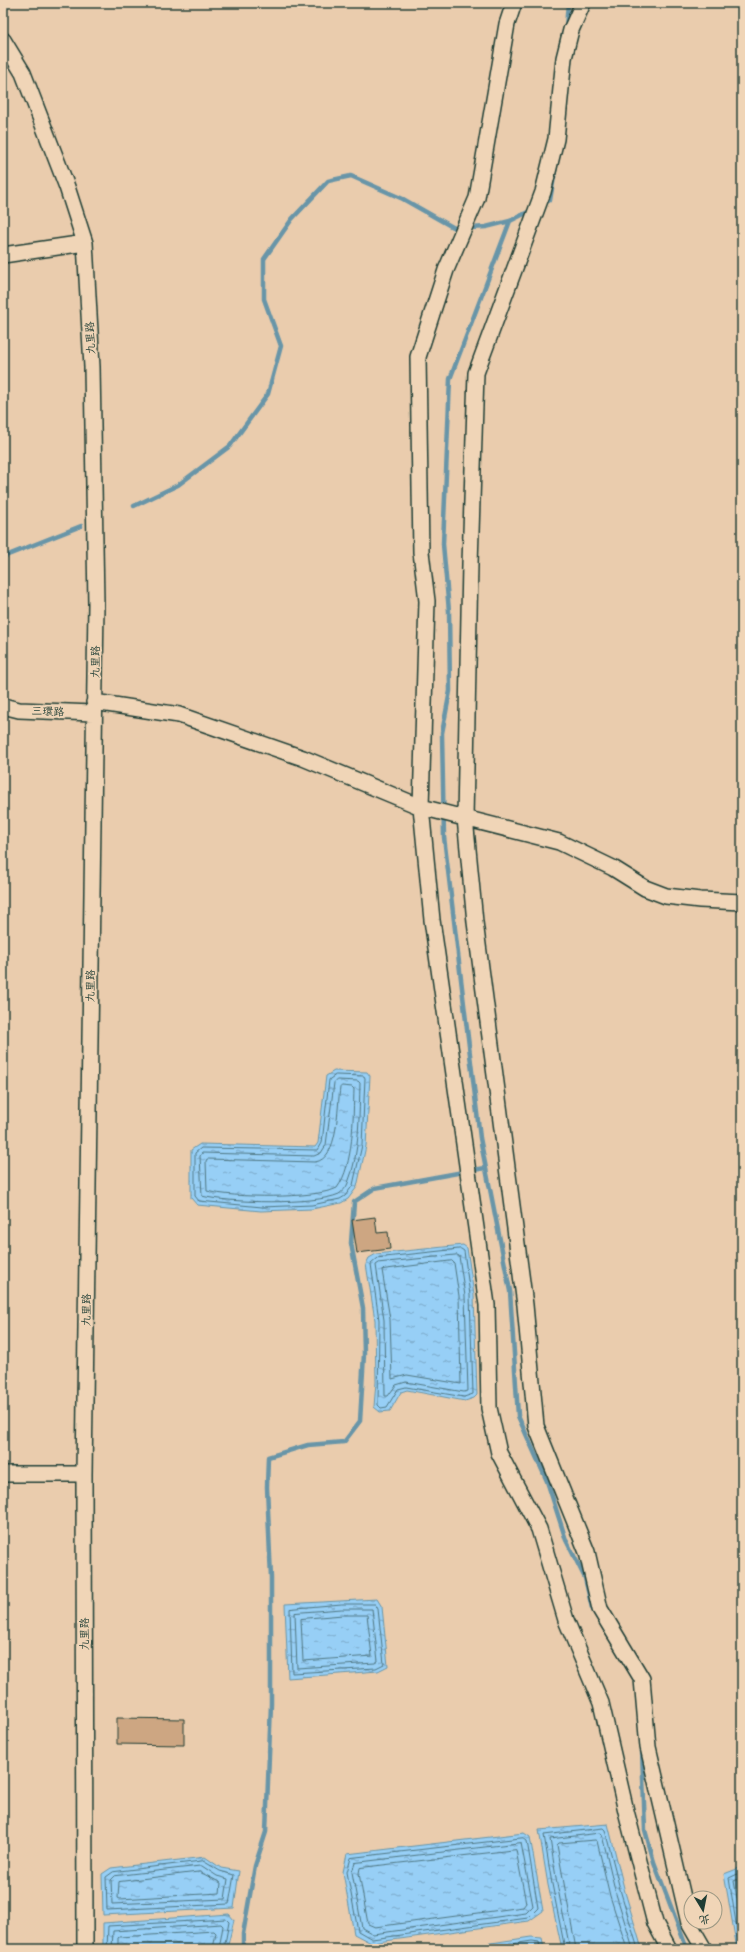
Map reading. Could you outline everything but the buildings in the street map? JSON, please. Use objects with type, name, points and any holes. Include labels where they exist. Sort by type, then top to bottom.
[{"type":"street","points":[[514,3],[507,24],[477,198],[446,270],[418,357],[421,552],[427,601],[421,807],[432,920],[487,1305],[490,1408],[499,1453],[539,1528],[566,1620],[601,1703],[626,1811],[656,1923],[669,1949]]},
{"type":"street","points":[[583,3],[572,30],[564,58],[556,139],[544,192],[476,373],[470,564],[465,818],[474,922],[525,1305],[536,1426],[587,1552],[600,1609],[642,1679],[648,1747],[687,1916],[689,1923],[704,1949]]},
{"type":"street","name":"九里路","points":[[3,40],[23,73],[67,187],[85,243],[92,375],[96,604],[84,1474],[85,1949]]},
{"type":"street","points":[[3,255],[85,243]]},
{"type":"street","name":"三環路","points":[[3,706],[19,710],[94,708],[179,715],[316,763],[421,807],[559,842],[619,872],[645,888],[666,896],[700,900],[742,902]]},
{"type":"street","points":[[3,1474],[84,1474]]},
{"type":"water","points":[[334,1071],[367,1072],[370,1076],[366,1146],[357,1187],[348,1199],[341,1203],[312,1209],[261,1211],[197,1205],[191,1198],[191,1150],[200,1144],[315,1147],[318,1143],[326,1076]]},
{"type":"water","points":[[463,1245],[467,1248],[474,1295],[477,1395],[474,1398],[465,1401],[407,1390],[401,1392],[390,1411],[380,1412],[374,1407],[376,1382],[375,1320],[366,1264],[369,1258],[376,1254]]},
{"type":"water","points":[[377,1599],[382,1607],[388,1666],[378,1671],[288,1678],[285,1604]]},
{"type":"water","points":[[608,1824],[625,1892],[642,1949],[562,1949],[548,1885],[539,1830]]},
{"type":"water","points":[[524,1833],[530,1837],[543,1911],[529,1921],[371,1943],[354,1934],[343,1872],[347,1854]]},
{"type":"water","points":[[205,1857],[221,1868],[239,1871],[234,1908],[103,1915],[102,1874],[111,1868]]},
{"type":"water","points":[[742,1867],[742,1949],[737,1949],[724,1874]]},
{"type":"water","points":[[229,1914],[234,1920],[227,1949],[103,1949],[103,1923]]},
{"type":"water","points":[[531,1937],[542,1938],[544,1949],[451,1949]]},
{"type":"waterway","points":[[566,28],[568,3]]},
{"type":"waterway","points":[[542,204],[550,200],[556,165]]},
{"type":"waterway","points":[[134,506],[178,485],[230,446],[268,394],[281,346],[264,299],[264,259],[292,219],[328,181],[351,176],[403,199],[456,229],[486,227],[510,221],[532,210]]},
{"type":"waterway","points":[[510,221],[450,379],[443,544],[449,611],[450,691],[442,733],[444,837],[480,1138],[510,1291],[518,1416],[547,1481],[566,1540],[585,1578],[592,1608],[595,1613]]},
{"type":"waterway","points":[[3,557],[81,526]]},
{"type":"waterway","points":[[243,1949],[243,1934],[255,1866],[266,1832],[271,1704],[271,1578],[267,1487],[268,1457],[308,1445],[344,1442],[360,1421],[364,1354],[363,1308],[351,1243],[354,1202],[375,1188],[485,1168]]},
{"type":"waterway","points":[[642,1750],[645,1830],[654,1862],[687,1949]]}]
